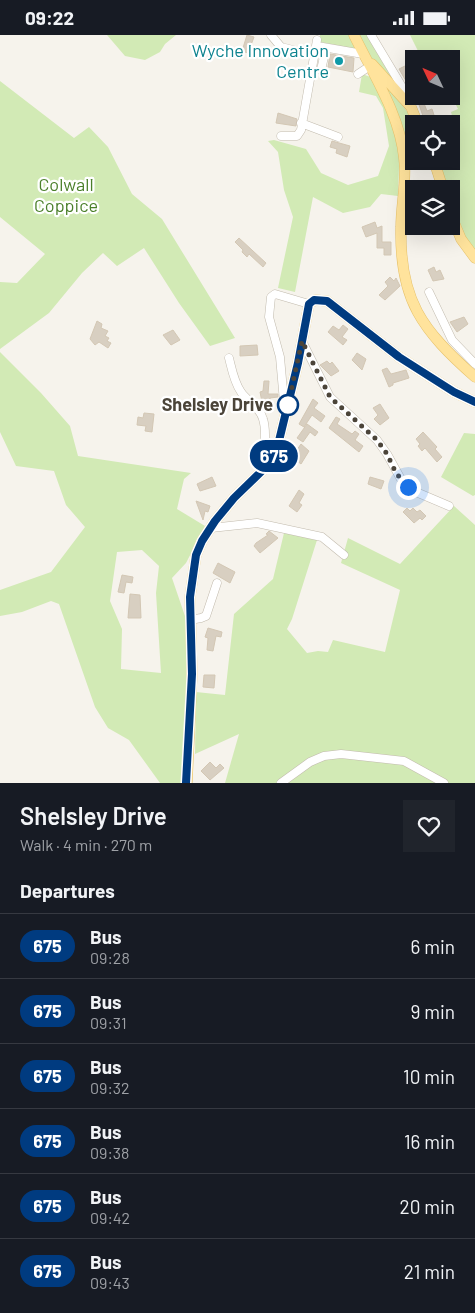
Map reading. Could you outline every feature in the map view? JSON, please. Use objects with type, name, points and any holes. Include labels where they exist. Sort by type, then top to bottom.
[{"type":"main road","points":[[354,35],[394,117],[403,150],[401,243],[404,277],[411,302],[429,330],[475,377]]},
{"type":"main road","points":[[367,60],[410,107],[414,115]]},
{"type":"main road","points":[[459,235],[475,258]]},
{"type":"main road","points":[[186,783],[192,674],[190,597],[196,555],[210,528],[234,498],[276,453],[309,304],[314,300],[327,301],[399,357],[454,392],[475,402]]},
{"type":"street","points":[[270,35],[281,47],[314,55]]},
{"type":"street","points":[[371,35],[401,85],[410,107]]},
{"type":"street","points":[[281,136],[297,137],[301,127],[317,43],[326,48],[367,60],[358,74]]},
{"type":"street","points":[[323,72],[321,70],[326,48]]},
{"type":"street","points":[[301,127],[338,137]]},
{"type":"street","points":[[428,292],[452,340],[475,364]]},
{"type":"street","points":[[285,417],[280,357],[269,317],[271,297],[275,294],[309,304]]},
{"type":"street","points":[[302,341],[330,397],[377,440],[402,481],[416,492],[449,506]]},
{"type":"street","points":[[229,358],[234,378],[241,393],[254,405],[263,419],[264,447],[270,461]]},
{"type":"street","points":[[210,528],[258,523],[322,537],[344,555]]},
{"type":"street","points":[[190,620],[201,619],[206,615],[217,583]]},
{"type":"street","points":[[281,783],[310,762],[324,756],[341,754],[404,761],[444,783]]},
{"type":"green space","points":[[107,35],[176,35],[165,44],[160,52],[145,60],[125,56]]},
{"type":"green space","points":[[320,35],[350,35],[356,49],[320,42]]},
{"type":"green space","points":[[358,35],[368,35],[400,89],[372,59]]},
{"type":"green space","points":[[410,35],[475,35],[475,254],[460,227],[460,180],[441,180],[437,170],[460,170],[460,115],[452,115],[451,112],[458,109],[456,105],[460,105],[460,50],[418,50]]},
{"type":"green space","points":[[362,74],[382,81],[410,115],[405,115],[405,162],[399,168],[398,196],[381,194],[370,207],[343,213],[313,197],[295,292],[278,288],[293,217],[284,190],[278,152],[268,141],[274,140],[306,149],[321,173],[348,185],[378,176],[389,146],[383,108],[376,96],[359,92]]},
{"type":"green space","name":"Colwall Coppice","points":[[0,81],[74,138],[89,127],[108,147],[132,194],[162,219],[235,338],[210,346],[179,303],[144,248],[117,266],[103,253],[82,273],[49,313],[0,349],[0,282],[17,283],[45,254],[0,217]]},
{"type":"green space","points":[[0,352],[41,393],[70,426],[78,456],[191,473],[184,479],[177,509],[205,526],[186,563],[172,578],[187,622],[186,736],[182,783],[160,783],[129,740],[108,728],[95,707],[59,604],[51,601],[22,612],[0,616],[0,590],[51,572],[85,527],[66,505],[54,471],[16,466],[0,432]],"holes":[[[142,550],[159,566],[156,593],[161,673],[121,669],[122,629],[110,601],[117,552]]]},
{"type":"green space","points":[[464,433],[475,434],[475,495],[473,496],[441,477]]},
{"type":"green space","points":[[454,506],[475,525],[475,783],[225,783],[239,734],[195,754],[196,692],[225,695],[234,614],[273,579],[284,533],[317,540],[292,619],[287,629],[307,653],[328,652],[333,640],[385,652],[400,590],[341,563],[348,538],[400,564]]},
{"type":"building","points":[[247,35],[254,37],[248,53],[242,51]]},
{"type":"building","name":"Wyche Innovation Centre","points":[[330,54],[354,58],[353,72],[328,67]]},
{"type":"building","points":[[405,66],[405,79],[399,69]]},
{"type":"building","points":[[419,105],[425,105],[427,111],[432,109],[434,115],[423,115]]},
{"type":"building","points":[[278,113],[297,119],[296,126],[276,123]]},
{"type":"building","points":[[332,141],[350,146],[347,157],[336,153],[337,149],[330,147]]},
{"type":"building","points":[[375,222],[377,228],[382,226],[382,242],[391,242],[391,255],[384,255],[384,248],[377,248],[377,233],[366,237],[362,227]]},
{"type":"building","points":[[239,238],[266,263],[263,267],[249,254],[247,257],[242,252],[243,250],[235,242]]},
{"type":"building","points":[[434,267],[436,272],[440,270],[444,279],[433,281],[428,270]]},
{"type":"building","points":[[390,277],[394,281],[396,278],[400,286],[385,300],[379,295],[388,286],[385,282]]},
{"type":"building","points":[[464,317],[468,324],[457,332],[450,322]]},
{"type":"building","points":[[97,321],[102,324],[101,328],[108,331],[105,336],[109,338],[107,341],[111,343],[108,348],[99,342],[95,345],[90,339]]},
{"type":"building","points":[[343,325],[348,329],[342,337],[347,340],[343,345],[328,332],[333,326],[339,330]]},
{"type":"building","points":[[173,330],[180,340],[171,345],[163,335]]},
{"type":"building","points":[[257,345],[258,355],[240,356],[240,346]]},
{"type":"building","points":[[357,353],[366,359],[362,370],[352,360]]},
{"type":"building","points":[[327,361],[330,364],[332,362],[339,371],[331,376],[320,365]]},
{"type":"building","points":[[387,368],[391,374],[406,370],[409,378],[393,383],[389,387],[382,370]]},
{"type":"building","points":[[264,381],[269,381],[268,394],[278,394],[278,397],[262,402],[260,392],[263,391]]},
{"type":"building","points":[[313,399],[318,403],[314,408],[325,416],[321,422],[312,415],[304,427],[299,424]]},
{"type":"building","points":[[380,404],[389,418],[380,425],[374,419],[378,415],[373,408]]},
{"type":"building","points":[[144,413],[154,414],[152,432],[145,431],[146,426],[137,425],[138,417],[143,418]]},
{"type":"building","points":[[336,417],[340,419],[337,424],[352,434],[355,431],[359,434],[355,440],[363,446],[359,452],[329,428]]},
{"type":"building","points":[[307,424],[318,432],[315,436],[310,432],[303,442],[297,438]]},
{"type":"building","points":[[423,432],[437,447],[435,449],[442,457],[437,462],[425,448],[422,451],[418,446],[420,444],[416,439]]},
{"type":"building","points":[[301,444],[309,451],[301,464],[292,457]]},
{"type":"building","points":[[212,477],[216,486],[200,491],[197,484]]},
{"type":"building","points":[[370,477],[384,481],[381,489],[368,484]]},
{"type":"building","points":[[299,490],[304,494],[299,503],[302,505],[297,512],[289,506]]},
{"type":"building","points":[[196,501],[210,506],[208,512],[205,511],[203,520]]},
{"type":"building","points":[[407,508],[410,511],[413,508],[417,512],[420,510],[426,516],[414,523],[403,512]]},
{"type":"building","points":[[269,531],[278,538],[260,553],[254,546],[268,535],[266,534]]},
{"type":"building","points":[[218,563],[235,572],[230,583],[213,573]]},
{"type":"building","points":[[122,575],[133,577],[132,583],[126,582],[124,593],[118,592]]},
{"type":"building","points":[[130,594],[140,595],[141,618],[128,618]]},
{"type":"building","points":[[208,628],[222,632],[221,637],[216,636],[213,651],[207,650],[208,638],[205,637]]},
{"type":"building","points":[[204,675],[215,675],[214,688],[203,687]]},
{"type":"building","points":[[210,762],[216,768],[220,764],[224,768],[210,780],[201,771]]},
{"type":"bus line","name":"675","points":[[186,783],[192,674],[190,597],[196,555],[202,541],[215,521],[234,498],[266,467],[276,453],[298,363],[309,304],[314,300],[320,299],[327,301],[399,357],[454,392],[475,402]]},
{"type":"place","name":"Wyche Innovation Centre","points":[[339,61]]},
{"type":"place","name":"Shelsley Drive","points":[[288,405]]},
{"type":"route","points":[[288,405],[302,341],[330,397],[377,440],[387,454],[396,473],[408,487]]}]
